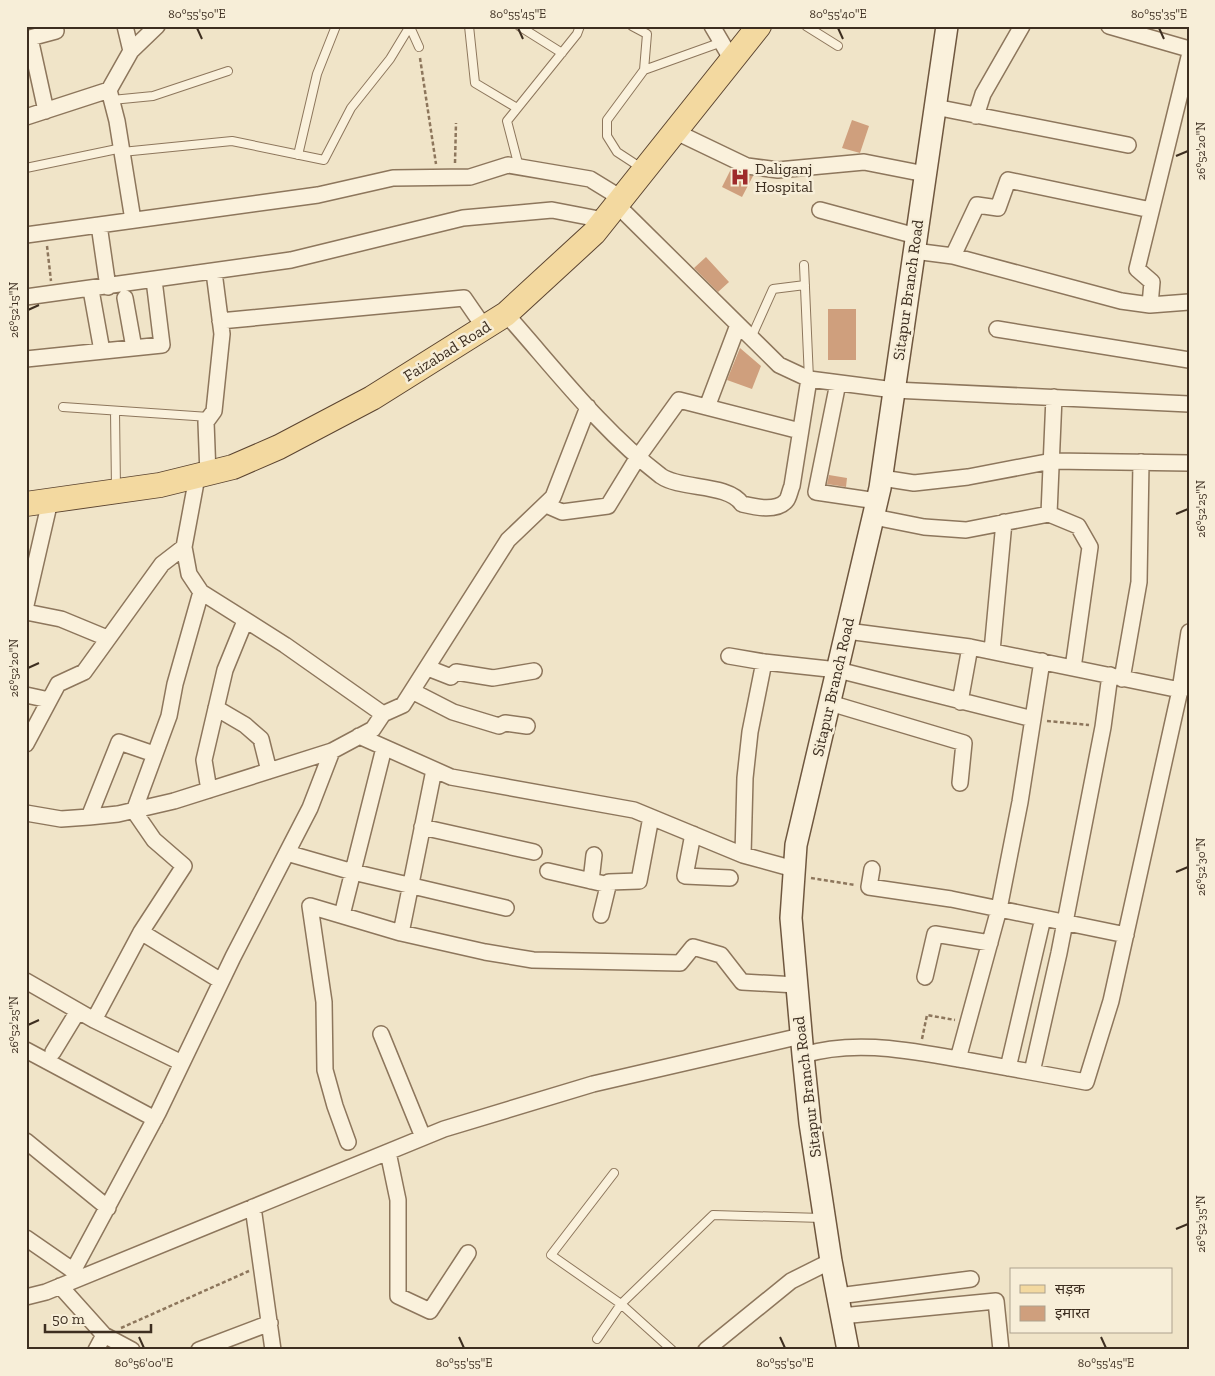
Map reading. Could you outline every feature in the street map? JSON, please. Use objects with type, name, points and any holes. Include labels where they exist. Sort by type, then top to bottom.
[{"type":"main road","name":"Faizabad Road","points":[[26,504],[202,476],[233,467],[279,447],[364,403],[506,314],[594,233],[674,131],[727,51],[759,26]]},
{"type":"street","points":[[46,111],[30,38],[56,30],[56,26]]},
{"type":"street","points":[[125,26],[131,51]]},
{"type":"street","points":[[133,220],[122,150],[110,95],[131,51],[156,26]]},
{"type":"street","points":[[712,26],[727,51]]},
{"type":"street","name":"Sitapur Branch Road","points":[[848,1350],[824,1218],[810,1123],[802,1046],[791,918],[796,845],[882,478],[947,26]]},
{"type":"street","points":[[976,116],[983,94],[1022,26]]},
{"type":"street","points":[[1109,26],[1189,49]]},
{"type":"street","points":[[1150,305],[1152,282],[1137,269],[1189,56]]},
{"type":"street","points":[[26,117],[110,95]]},
{"type":"street","points":[[935,107],[1128,145]]},
{"type":"street","points":[[674,131],[747,166],[778,170],[864,162],[925,174]]},
{"type":"street","points":[[26,235],[318,195],[393,178],[470,177],[508,165],[590,179],[614,208],[779,365],[809,379],[894,390],[1189,404]]},
{"type":"street","points":[[953,256],[977,205],[998,208],[1008,180],[1151,210]]},
{"type":"street","points":[[26,297],[91,290],[290,260],[463,218],[552,210],[614,208]]},
{"type":"street","points":[[820,210],[953,256],[1121,301],[1150,305],[1189,302]]},
{"type":"street","points":[[98,225],[108,287]]},
{"type":"street","points":[[214,272],[222,334],[214,411],[206,422],[202,476],[184,547],[189,574],[201,592],[285,645],[383,714]]},
{"type":"street","points":[[26,358],[162,345],[154,280]]},
{"type":"street","points":[[91,290],[102,351]]},
{"type":"street","points":[[125,298],[134,348]]},
{"type":"street","points":[[220,321],[464,298],[484,327]]},
{"type":"street","points":[[506,314],[588,406],[638,457],[664,478],[720,492],[740,500],[742,504],[776,507],[786,501],[792,486],[809,379]]},
{"type":"street","points":[[707,407],[738,326]]},
{"type":"street","points":[[997,329],[1189,360]]},
{"type":"street","points":[[838,383],[816,492],[876,509],[924,527],[966,530],[1049,514],[1078,526],[1090,547],[1073,668]]},
{"type":"street","points":[[1049,514],[1054,398]]},
{"type":"street","points":[[546,505],[562,512],[608,506],[638,457],[679,400],[800,431]]},
{"type":"street","points":[[26,813],[61,819],[134,811],[209,790],[332,751],[373,729],[383,714],[402,706],[508,540],[546,505],[553,496],[588,406]]},
{"type":"street","points":[[882,478],[914,483],[968,477],[1052,460],[1189,463]]},
{"type":"street","points":[[1032,1072],[1104,727],[1139,582],[1141,462]]},
{"type":"street","points":[[26,605],[50,501]]},
{"type":"street","points":[[992,651],[1004,522]]},
{"type":"street","points":[[26,744],[58,684],[84,672],[162,564],[184,547]]},
{"type":"street","points":[[134,811],[169,716],[174,684],[201,592]]},
{"type":"street","points":[[26,612],[60,619],[108,638]]},
{"type":"street","points":[[209,790],[204,760],[225,670],[245,621]]},
{"type":"street","points":[[847,631],[970,647],[1116,677],[1184,688]]},
{"type":"street","points":[[26,1297],[60,1286],[78,1274],[254,1207],[424,1137],[593,1084],[802,1046],[894,1048],[1086,1082],[1111,1002],[1184,688],[1189,632]]},
{"type":"street","points":[[960,702],[970,647]]},
{"type":"street","points":[[729,656],[838,670],[1033,719]]},
{"type":"street","points":[[958,1059],[999,910],[1020,802],[1042,661]]},
{"type":"street","points":[[743,855],[745,778],[750,732],[764,662]]},
{"type":"street","points":[[428,668],[451,677],[456,672],[493,678],[534,671]]},
{"type":"street","points":[[412,691],[453,712],[471,718],[499,726],[505,723],[527,726]]},
{"type":"street","points":[[26,695],[49,700]]},
{"type":"street","points":[[830,703],[964,743],[960,783]]},
{"type":"street","points":[[216,708],[245,725],[261,740],[269,771]]},
{"type":"street","points":[[359,736],[451,777],[634,810],[743,855],[794,872]]},
{"type":"street","points":[[89,817],[119,742],[154,754]]},
{"type":"street","points":[[342,915],[384,748]]},
{"type":"street","points":[[78,1274],[108,1208],[155,1119],[221,982],[310,808],[332,751]]},
{"type":"street","points":[[402,933],[434,770]]},
{"type":"street","points":[[94,1020],[141,932],[184,866],[154,840],[134,811]]},
{"type":"street","points":[[602,915],[609,882],[639,881],[651,817]]},
{"type":"street","points":[[422,827],[534,852]]},
{"type":"street","points":[[693,834],[685,876],[730,878]]},
{"type":"street","points":[[287,853],[353,872],[506,908]]},
{"type":"street","points":[[590,881],[594,855]]},
{"type":"street","points":[[872,869],[869,887],[1126,935]]},
{"type":"street","points":[[548,871],[608,885]]},
{"type":"street","points":[[348,1142],[335,1106],[326,1070],[324,1002],[310,906],[402,933],[485,952],[533,960],[680,963],[693,947],[721,955],[742,982],[796,985]]},
{"type":"street","points":[[1008,1068],[1043,918]]},
{"type":"street","points":[[141,932],[221,982]]},
{"type":"street","points":[[925,977],[935,934],[990,943]]},
{"type":"street","points":[[26,981],[94,1020],[182,1063]]},
{"type":"street","points":[[53,1052],[78,1011]]},
{"type":"street","points":[[381,1034],[424,1137]]},
{"type":"street","points":[[26,1050],[155,1119]]},
{"type":"street","points":[[26,1142],[108,1208]]},
{"type":"street","points":[[388,1152],[398,1200],[398,1296],[430,1311],[468,1254]]},
{"type":"street","points":[[254,1207],[273,1350]]},
{"type":"street","points":[[26,1238],[78,1274]]},
{"type":"street","points":[[706,1350],[791,1281],[831,1261]]},
{"type":"street","points":[[839,1306],[971,1279]]},
{"type":"street","points":[[60,1286],[104,1335],[132,1350]]},
{"type":"street","points":[[839,1306],[996,1301],[1001,1350]]},
{"type":"street","points":[[199,1350],[270,1323]]},
{"type":"street","points":[[96,1350],[104,1335]]},
{"type":"lane","points":[[298,155],[317,74],[336,26]]},
{"type":"lane","points":[[468,26],[475,82],[517,108]]},
{"type":"lane","points":[[519,26],[562,53]]},
{"type":"lane","points":[[519,167],[507,121],[562,53],[580,26]]},
{"type":"lane","points":[[632,26],[647,34],[644,70],[607,120],[608,136],[617,152],[644,169]]},
{"type":"lane","points":[[806,26],[838,46]]},
{"type":"lane","points":[[26,168],[122,150],[232,141],[324,160],[351,108],[390,59],[410,27]]},
{"type":"lane","points":[[410,27],[419,47]]},
{"type":"lane","points":[[644,70],[727,51]]},
{"type":"lane","points":[[110,95],[153,96],[228,72]]},
{"type":"lane","points":[[804,265],[809,379]]},
{"type":"lane","points":[[751,338],[773,289],[805,285]]},
{"type":"lane","points":[[63,407],[209,418]]},
{"type":"lane","points":[[116,411],[116,491]]},
{"type":"lane","points":[[614,1173],[551,1255],[621,1304],[672,1350]]},
{"type":"lane","points":[[596,1339],[621,1304],[713,1215],[824,1218]]},
{"type":"path","points":[[419,47],[438,177]]},
{"type":"path","points":[[455,177],[456,123]]},
{"type":"path","points":[[45,233],[52,294]]},
{"type":"path","points":[[1033,719],[1104,727]]},
{"type":"path","points":[[794,872],[869,887]]},
{"type":"path","points":[[918,1052],[927,1015],[968,1022]]},
{"type":"path","points":[[104,1335],[262,1266]]},
{"type":"building","points":[[852,120],[869,126],[860,153],[842,148]]},
{"type":"building","points":[[731,169],[753,176],[742,197],[722,187]]},
{"type":"building","points":[[706,257],[729,282],[718,292],[694,268]]},
{"type":"building","points":[[828,309],[856,309],[856,360],[828,360]]},
{"type":"building","points":[[740,348],[761,366],[752,389],[727,380]]},
{"type":"building","points":[[829,475],[847,478],[846,487],[827,484]]},
{"type":"place","name":"Daliganj Hospital","points":[[740,177]]}]
